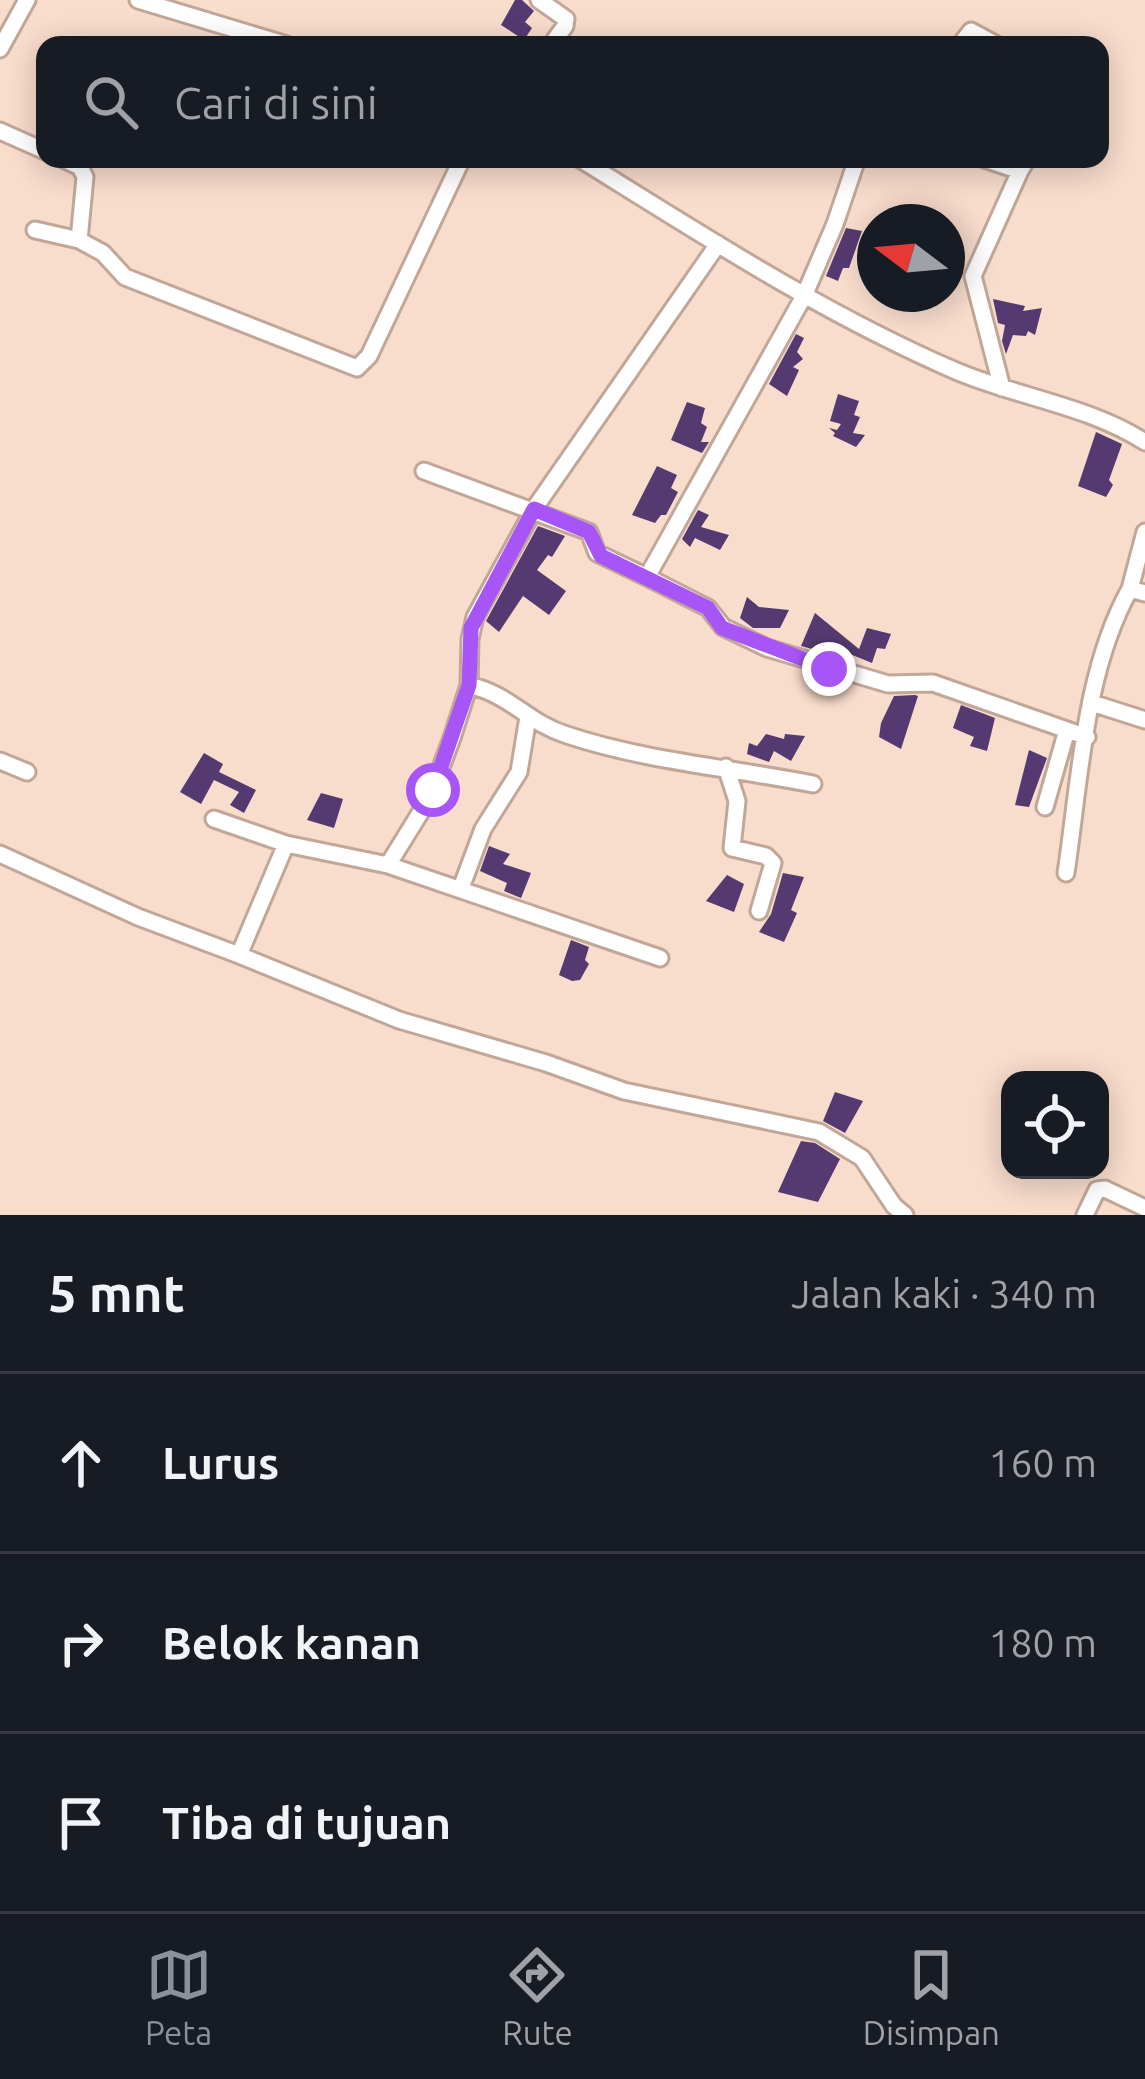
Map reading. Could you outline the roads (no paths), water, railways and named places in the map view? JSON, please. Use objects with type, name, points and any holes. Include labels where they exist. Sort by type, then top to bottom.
[{"type":"street","points":[[0,49],[27,0]]},
{"type":"street","points":[[138,0],[257,36]]},
{"type":"street","points":[[539,0],[565,6],[565,26],[557,36]]},
{"type":"street","points":[[0,130],[36,147]]},
{"type":"street","points":[[79,239],[85,177],[80,168]]},
{"type":"street","points":[[35,230],[79,239],[104,253],[134,284],[357,368],[369,356],[458,168]]},
{"type":"street","points":[[595,168],[804,296],[938,362],[1145,442]]},
{"type":"street","points":[[647,577],[804,296],[854,168]]},
{"type":"street","points":[[1002,388],[973,276],[1022,168]]},
{"type":"street","points":[[388,866],[433,790],[469,685],[471,628],[534,509],[718,244]]},
{"type":"street","points":[[424,471],[589,532],[601,556],[708,608],[722,628],[782,654],[888,684],[933,683],[1087,737]]},
{"type":"street","points":[[1066,873],[1106,635],[1138,591],[1145,532]]},
{"type":"street","points":[[469,685],[504,696],[528,717],[569,736],[813,784]]},
{"type":"street","points":[[1092,703],[1145,720]]},
{"type":"street","points":[[461,888],[484,830],[519,772],[528,717]]},
{"type":"street","points":[[1045,807],[1067,730]]},
{"type":"street","points":[[0,760],[27,772]]},
{"type":"street","points":[[726,767],[737,801],[732,848],[766,856],[773,863],[759,911]]},
{"type":"street","points":[[214,819],[286,844],[461,888],[659,958]]},
{"type":"street","points":[[239,955],[286,844]]},
{"type":"street","points":[[0,854],[138,917],[399,1020],[624,1091],[819,1132],[862,1158],[905,1215]]},
{"type":"street","points":[[1085,1215],[1097,1190],[1105,1189],[1145,1208]]}]
